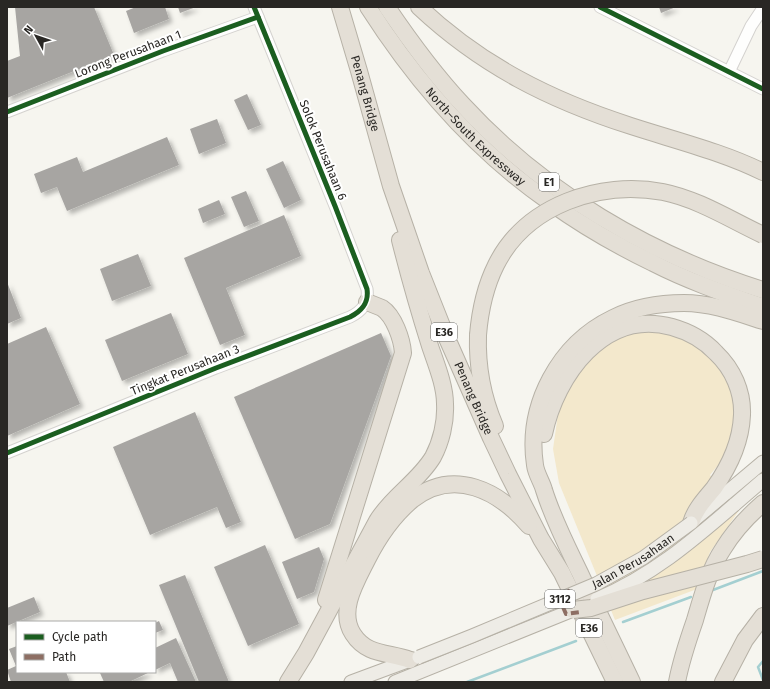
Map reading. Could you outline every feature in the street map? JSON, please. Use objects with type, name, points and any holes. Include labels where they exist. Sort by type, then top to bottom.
[{"type":"highway","name":"Penang Bridge","points":[[340,7],[360,71],[392,186],[421,273],[446,336],[485,426],[508,474],[541,538],[562,573],[615,682]]},
{"type":"highway","name":"North–South Expressway","points":[[368,7],[398,53],[448,112],[502,164],[540,195],[604,236],[654,264],[707,287],[763,307]]},
{"type":"highway","name":"North–South Expressway","points":[[387,7],[412,45],[463,106],[502,143],[546,180],[599,217],[639,239],[718,275],[763,290]]},
{"type":"highway","points":[[419,7],[466,47],[503,71],[536,89],[585,110],[736,161],[763,172]]},
{"type":"highway","points":[[288,682],[299,666],[377,521],[388,506],[416,480],[428,465],[437,449],[443,429],[445,396],[403,253],[396,220],[392,186]]},
{"type":"highway","points":[[508,474],[501,442],[493,422],[483,385],[478,359],[478,335],[486,290],[492,272],[502,255],[515,238],[533,221],[549,210],[568,200],[597,192],[640,188],[664,192],[692,201],[763,235]]},
{"type":"highway","points":[[319,628],[402,353],[402,345],[390,317],[382,308],[367,302]]},
{"type":"highway","points":[[544,488],[536,471],[534,452],[538,410],[547,385],[559,365],[580,341],[590,333],[613,318],[625,313],[673,303],[698,304],[763,321]]},
{"type":"highway","points":[[544,488],[542,466],[544,436],[549,415],[558,390],[579,360],[593,346],[611,334],[640,325],[664,325],[693,334],[714,350],[731,371],[741,397],[742,416],[737,442],[723,473],[697,509],[691,523]]},
{"type":"highway","points":[[414,659],[378,653],[362,644],[351,631],[347,611],[351,594],[370,555],[385,530],[406,506],[418,496],[430,490],[454,485],[472,486],[484,490],[507,504],[541,538]]},
{"type":"highway","name":"E36","points":[[544,488],[557,526],[632,682]]},
{"type":"highway","points":[[677,682],[685,650],[706,584],[717,559],[734,532],[750,514],[763,503]]},
{"type":"highway","points":[[572,610],[591,608],[643,591],[763,559]]},
{"type":"highway","points":[[723,682],[745,640],[763,616]]},
{"type":"main road","name":"Jalan Perusahaan","points":[[351,682],[472,636],[596,584],[643,558],[691,523],[763,462]]},
{"type":"main road","name":"Jalan Perusahaan","points":[[395,682],[618,590],[650,572],[695,539],[763,480]]},
{"type":"street","points":[[600,7],[763,89]]},
{"type":"street","points":[[729,72],[751,26],[763,8]]},
{"type":"street","name":"Lorong Perusahaan 1","points":[[7,112],[163,51],[256,12]]},
{"type":"street","name":"Solok Perusahaan 6","points":[[256,12],[367,289],[367,302]]},
{"type":"street","name":"Tingkat Perusahaan 3","points":[[7,453],[210,371],[350,317],[358,313],[367,302]]},
{"type":"shaded area","points":[[631,329],[690,337],[720,363],[735,400],[735,420],[731,440],[723,459],[710,475],[740,509],[710,552],[697,589],[615,620],[559,483],[553,449],[558,414],[570,379],[595,347]]},
{"type":"building","points":[[15,7],[94,7],[114,55],[7,98],[7,61],[20,56]]},
{"type":"building","points":[[136,7],[165,7],[169,19],[134,33],[126,11]]},
{"type":"building","points":[[178,7],[196,7],[180,13]]},
{"type":"building","points":[[659,7],[676,7],[661,13]]},
{"type":"building","points":[[247,94],[261,125],[248,130],[234,100]]},
{"type":"building","points":[[217,119],[226,143],[199,154],[190,129]]},
{"type":"building","points":[[167,137],[179,165],[67,211],[57,187],[41,193],[34,174],[77,157],[83,172]]},
{"type":"building","points":[[283,161],[301,200],[284,208],[266,169]]},
{"type":"building","points":[[246,191],[259,221],[244,227],[231,197]]},
{"type":"building","points":[[219,200],[225,214],[203,223],[198,209]]},
{"type":"building","points":[[284,215],[301,256],[226,288],[245,335],[220,345],[184,258]]},
{"type":"building","points":[[138,254],[151,286],[112,301],[100,269]]},
{"type":"building","points":[[7,282],[21,318],[7,324]]},
{"type":"building","points":[[171,313],[188,354],[122,381],[105,340]]},
{"type":"building","points":[[46,327],[80,404],[7,436],[7,344]]},
{"type":"building","points":[[381,333],[391,356],[330,524],[295,539],[234,397]]},
{"type":"building","points":[[195,412],[241,522],[226,528],[217,507],[150,535],[113,447]]},
{"type":"building","points":[[265,545],[299,624],[248,646],[214,567]]},
{"type":"building","points":[[319,547],[324,559],[314,592],[297,599],[282,562]]},
{"type":"building","points":[[185,575],[229,682],[199,682],[159,585]]},
{"type":"building","points":[[34,597],[40,612],[7,626],[7,608]]},
{"type":"building","points":[[159,621],[163,630],[156,633],[156,622]]},
{"type":"building","points":[[176,638],[196,682],[178,682],[170,663],[156,670],[156,648]]},
{"type":"building","points":[[16,646],[16,666],[9,649]]},
{"type":"building","points":[[16,666],[16,673],[66,673],[70,682],[11,682],[7,670]]},
{"type":"building","points":[[100,673],[148,673],[129,682],[104,682]]},
{"type":"waterway","points":[[713,590],[763,571]]},
{"type":"waterway","points":[[623,622],[691,597]]},
{"type":"waterway","points":[[467,682],[576,641]]},
{"type":"waterway","points":[[763,661],[758,667],[763,680]]},
{"type":"marked path","points":[[570,590],[559,598],[566,614],[581,612]]},
{"type":"cycle path","points":[[7,453],[216,368],[350,317],[364,306],[367,298],[367,289],[254,7]]},
{"type":"cycle path","points":[[600,7],[763,89]]},
{"type":"cycle path","points":[[7,112],[163,51],[258,17]]}]
